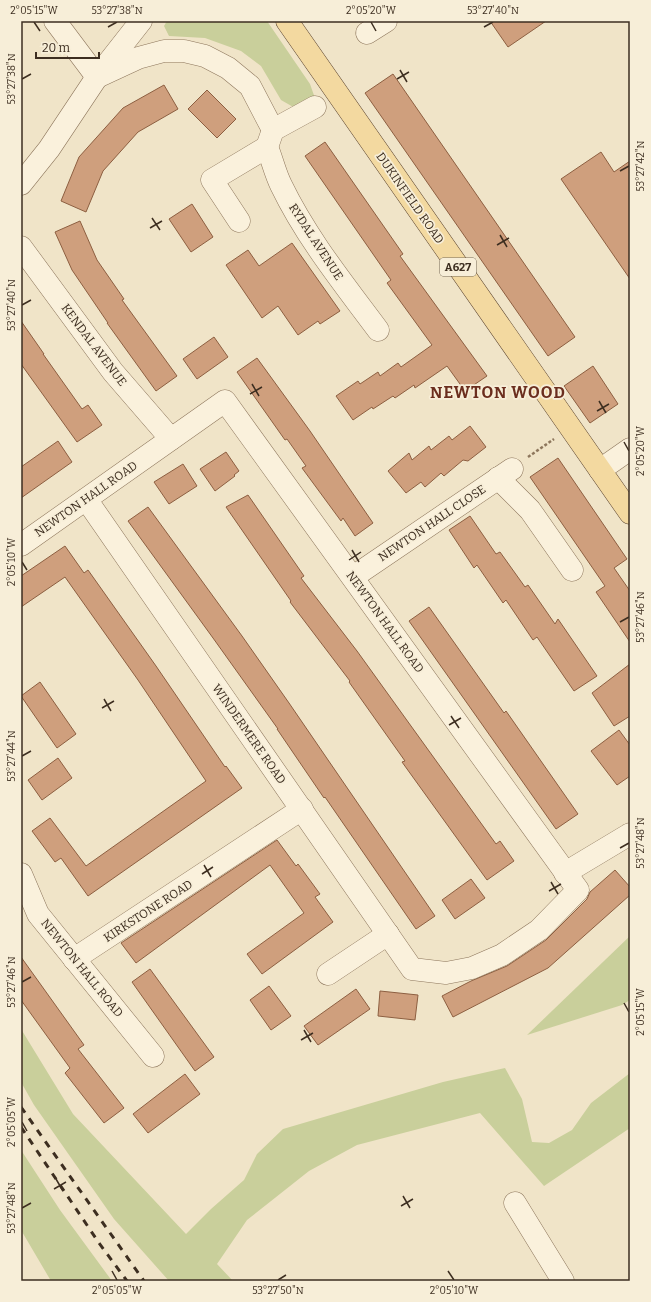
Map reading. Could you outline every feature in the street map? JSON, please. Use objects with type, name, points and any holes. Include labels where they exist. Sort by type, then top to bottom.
[{"type":"main road","name":"DUKINFIELD ROAD","points":[[287,21],[630,513]]},
{"type":"street","points":[[55,21],[97,77]]},
{"type":"street","points":[[21,184],[49,148],[97,77],[141,21]]},
{"type":"street","points":[[367,34],[386,21]]},
{"type":"street","name":"RYDAL AVENUE","points":[[97,77],[138,58],[164,52],[184,51],[205,56],[228,68],[250,86],[270,138],[280,183],[298,219],[378,330]]},
{"type":"street","points":[[240,221],[212,180],[315,107]]},
{"type":"street","name":"KENDAL AVENUE","points":[[21,247],[113,372],[170,439]]},
{"type":"street","name":"NEWTON HALL ROAD","points":[[21,545],[225,401],[578,890],[539,930],[502,955],[472,968],[446,973],[412,969]]},
{"type":"street","points":[[600,470],[630,449]]},
{"type":"street","points":[[505,474],[572,570]]},
{"type":"street","name":"NEWTON HALL CLOSE","points":[[353,577],[505,474]]},
{"type":"street","name":"WINDERMERE ROAD","points":[[86,499],[412,969]]},
{"type":"street","name":"KIRKSTONE ROAD","points":[[74,959],[302,809]]},
{"type":"street","points":[[565,873],[630,834]]},
{"type":"street","name":"NEWTON HALL ROAD","points":[[21,874],[38,914],[153,1056]]},
{"type":"street","points":[[328,974],[388,934]]},
{"type":"street","points":[[515,1203],[563,1281]]},
{"type":"path","points":[[505,474],[570,427]]},
{"type":"green space","points":[[167,21],[267,21],[310,84],[316,101],[295,108],[281,100],[261,66],[241,51],[205,38],[169,36],[164,26]]},
{"type":"green space","points":[[630,936],[630,1000],[622,1005],[527,1035]]},
{"type":"green space","points":[[21,1029],[73,1114],[186,1234],[211,1209],[244,1180],[257,1154],[283,1129],[443,1082],[505,1068],[522,1099],[532,1142],[549,1143],[572,1130],[591,1103],[630,1073],[630,1128],[544,1186],[480,1113],[357,1145],[309,1171],[247,1220],[217,1264],[233,1281],[169,1281],[114,1219],[34,1105],[21,1082]]},
{"type":"green space","points":[[21,1150],[60,1210],[112,1281],[51,1281],[21,1230]]},
{"type":"building","points":[[490,21],[546,21],[508,47]]},
{"type":"building","points":[[393,74],[575,337],[548,356],[365,93]]},
{"type":"building","points":[[164,85],[178,109],[138,132],[103,171],[86,212],[61,201],[79,157],[123,108]]},
{"type":"building","points":[[207,90],[236,119],[217,138],[188,109]]},
{"type":"building","points":[[325,142],[403,254],[400,256],[487,376],[465,391],[447,366],[415,388],[414,385],[395,398],[393,396],[373,409],[372,407],[353,420],[336,396],[358,381],[360,384],[378,372],[380,376],[398,363],[401,367],[432,345],[387,283],[391,280],[305,156]]},
{"type":"building","points":[[601,152],[614,172],[630,161],[630,279],[561,179]]},
{"type":"building","points":[[192,204],[213,237],[191,252],[169,219]]},
{"type":"building","points":[[80,221],[97,260],[124,299],[122,300],[177,376],[156,391],[107,323],[72,270],[55,232]]},
{"type":"building","points":[[292,243],[340,311],[320,324],[318,321],[298,335],[278,306],[262,318],[226,265],[248,250],[259,266]]},
{"type":"building","points":[[21,321],[82,409],[88,405],[102,425],[77,442],[21,364]]},
{"type":"building","points":[[214,337],[228,357],[197,379],[183,359]]},
{"type":"building","points":[[257,358],[310,431],[373,523],[355,536],[343,518],[341,521],[302,468],[306,466],[287,439],[285,440],[237,372]]},
{"type":"building","points":[[593,366],[618,404],[590,423],[564,386]]},
{"type":"building","points":[[470,426],[486,447],[468,461],[463,460],[444,476],[441,473],[425,487],[421,482],[406,493],[388,471],[409,453],[412,460],[429,446],[431,450],[449,436],[452,440]]},
{"type":"building","points":[[58,441],[72,462],[21,498],[21,467]]},
{"type":"building","points":[[226,452],[239,471],[234,475],[235,476],[215,491],[200,469]]},
{"type":"building","points":[[558,458],[627,559],[614,568],[630,591],[630,642],[596,592],[605,586],[530,477]]},
{"type":"building","points":[[183,464],[197,486],[169,504],[154,482]]},
{"type":"building","points":[[248,495],[304,576],[301,578],[357,651],[496,844],[500,841],[514,861],[487,880],[402,762],[405,761],[349,682],[350,681],[290,602],[291,601],[226,507]]},
{"type":"building","points":[[148,507],[242,636],[435,916],[416,929],[325,797],[324,798],[278,729],[128,521]]},
{"type":"building","points":[[470,516],[496,554],[500,552],[525,587],[528,585],[555,624],[558,619],[597,676],[574,691],[537,637],[533,640],[506,600],[503,603],[477,565],[474,568],[449,530]]},
{"type":"building","points":[[65,546],[84,573],[88,570],[225,767],[226,766],[242,788],[88,896],[61,858],[55,862],[32,831],[50,818],[86,866],[206,781],[138,680],[65,577],[21,607],[21,576]]},
{"type":"building","points":[[429,607],[504,713],[506,711],[578,814],[556,829],[409,621]]},
{"type":"building","points":[[630,664],[630,716],[614,726],[592,693]]},
{"type":"building","points":[[40,682],[76,734],[57,748],[21,696]]},
{"type":"building","points":[[619,730],[630,745],[630,776],[617,785],[591,751]]},
{"type":"building","points":[[58,758],[72,778],[42,800],[28,780]]},
{"type":"building","points":[[277,840],[296,866],[298,864],[320,894],[315,897],[333,922],[262,974],[247,954],[304,913],[270,865],[136,963],[121,943]]},
{"type":"building","points":[[615,870],[630,887],[630,895],[548,968],[453,1017],[442,996],[471,981],[507,966],[546,940],[587,899],[590,892]]},
{"type":"building","points":[[471,879],[485,898],[455,919],[442,900]]},
{"type":"building","points":[[21,957],[84,1045],[78,1049],[124,1108],[104,1123],[65,1073],[70,1068],[21,1000]]},
{"type":"building","points":[[150,969],[214,1057],[195,1071],[132,982]]},
{"type":"building","points":[[269,986],[291,1016],[271,1030],[250,1000]]},
{"type":"building","points":[[356,989],[370,1009],[318,1045],[304,1026]]},
{"type":"building","points":[[380,991],[418,995],[415,1020],[378,1016]]},
{"type":"building","points":[[185,1074],[200,1094],[148,1133],[133,1114]]},
{"type":"railway","points":[[21,1107],[144,1281]]},
{"type":"railway","points":[[21,1127],[99,1243],[127,1281]]},
{"type":"district","name":"NEWTON WOOD","points":[[498,392]]}]
